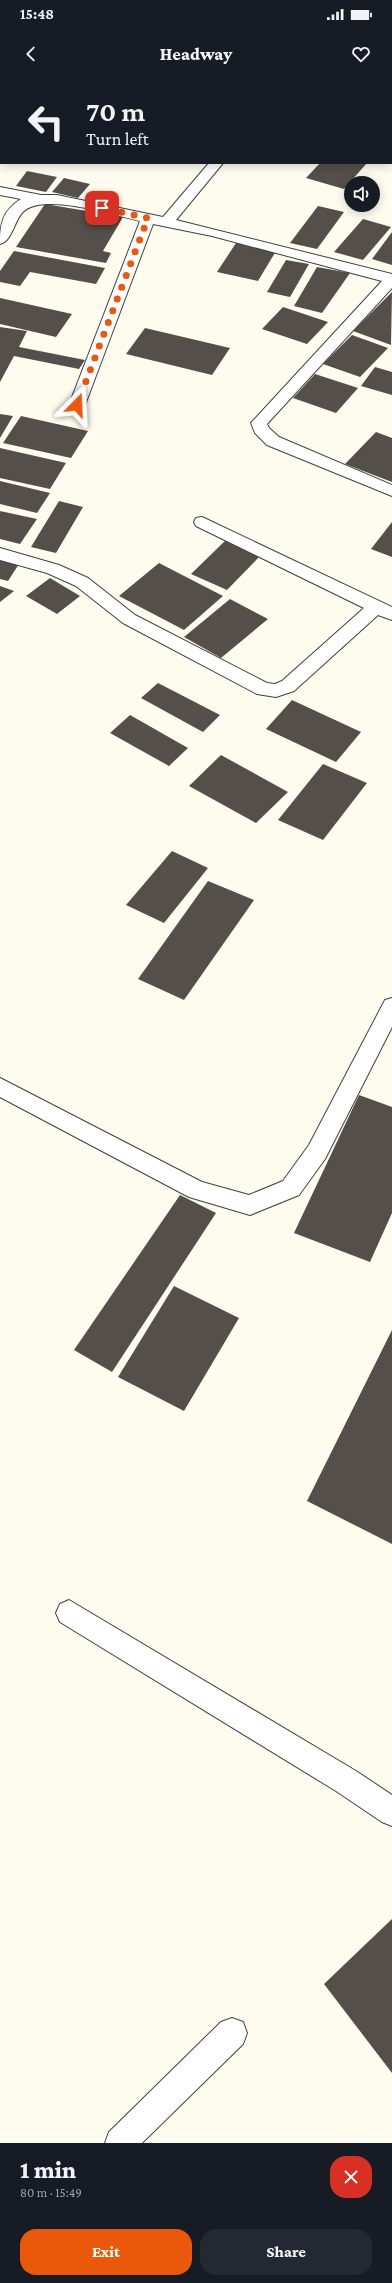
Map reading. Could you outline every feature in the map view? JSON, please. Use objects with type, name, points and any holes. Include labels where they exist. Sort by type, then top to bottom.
[{"type":"street","points":[[167,221],[215,164]]},
{"type":"street","points":[[0,192],[38,198],[57,199],[167,221],[392,279],[259,423],[260,430],[273,441],[392,491]]},
{"type":"street","points":[[0,240],[11,217],[23,202],[38,198]]},
{"type":"street","points":[[77,405],[148,218]]},
{"type":"street","points":[[0,554],[53,569],[82,582],[129,619],[263,688],[276,691],[288,686],[384,611],[202,522]]},
{"type":"street","points":[[0,1087],[197,1190],[250,1205],[291,1188],[312,1158],[392,1006]]},
{"type":"street","points":[[69,1613],[346,1781],[392,1812]]},
{"type":"street","points":[[120,2143],[232,2033]]},
{"type":"building","points":[[319,164],[366,164],[356,176],[344,176],[344,189],[306,178]]},
{"type":"building","points":[[27,171],[57,177],[46,192],[16,186]]},
{"type":"building","points":[[64,178],[90,184],[78,198],[52,192]]},
{"type":"building","points":[[45,204],[123,217],[103,251],[111,253],[106,263],[16,247]]},
{"type":"building","points":[[318,206],[344,212],[317,249],[290,243]]},
{"type":"building","points":[[363,219],[391,227],[363,260],[334,252]]},
{"type":"building","points":[[392,232],[392,265],[372,259]]},
{"type":"building","points":[[236,243],[276,251],[258,281],[217,272]]},
{"type":"building","points":[[14,251],[105,268],[96,284],[30,272],[20,286],[0,282],[0,271]]},
{"type":"building","points":[[286,260],[309,264],[290,297],[267,292]]},
{"type":"building","points":[[317,267],[350,273],[322,313],[294,306]]},
{"type":"building","points":[[392,292],[391,345],[353,331]]},
{"type":"building","points":[[0,298],[72,314],[56,337],[0,324]]},
{"type":"building","points":[[283,307],[328,322],[307,344],[262,329]]},
{"type":"building","points":[[0,327],[27,331],[19,347],[85,360],[79,369],[14,356],[0,382]]},
{"type":"building","points":[[145,328],[230,348],[212,375],[126,354]]},
{"type":"building","points":[[352,335],[388,348],[360,377],[323,364]]},
{"type":"building","points":[[375,367],[392,372],[392,395],[361,386]]},
{"type":"building","points":[[315,374],[358,388],[336,413],[293,398]]},
{"type":"building","points":[[0,414],[13,416],[0,438]]},
{"type":"building","points":[[21,416],[88,431],[71,458],[3,443]]},
{"type":"building","points":[[376,432],[392,438],[392,482],[345,464]]},
{"type":"building","points":[[0,448],[66,463],[50,489],[0,478]]},
{"type":"building","points":[[0,481],[50,493],[37,513],[0,504]]},
{"type":"building","points":[[59,501],[83,507],[56,553],[31,547]]},
{"type":"building","points":[[0,511],[37,519],[20,544],[0,539]]},
{"type":"building","points":[[392,522],[392,557],[371,549]]},
{"type":"building","points":[[227,539],[262,554],[227,590],[191,574]]},
{"type":"building","points":[[0,559],[19,564],[8,581],[0,579]]},
{"type":"building","points":[[159,563],[223,596],[184,630],[119,596]]},
{"type":"building","points":[[50,578],[80,596],[57,614],[26,596]]},
{"type":"building","points":[[0,586],[14,591],[0,602]]},
{"type":"building","points":[[230,599],[268,619],[221,658],[184,637]]},
{"type":"building","points":[[158,683],[220,715],[203,732],[141,698]]},
{"type":"building","points":[[292,700],[361,732],[336,762],[266,729]]},
{"type":"building","points":[[130,715],[188,748],[169,766],[110,733]]},
{"type":"building","points":[[221,755],[288,792],[256,823],[189,786]]},
{"type":"building","points":[[323,764],[367,783],[323,840],[278,820]]},
{"type":"building","points":[[172,851],[208,868],[164,923],[126,905]]},
{"type":"building","points":[[208,881],[254,900],[184,1000],[138,979]]},
{"type":"building","points":[[359,1095],[392,1107],[392,1213],[370,1262],[294,1233]]},
{"type":"building","points":[[180,1195],[216,1213],[112,1372],[74,1350]]},
{"type":"building","points":[[174,1286],[239,1318],[184,1411],[118,1377]]},
{"type":"building","points":[[392,1330],[392,1544],[307,1501]]},
{"type":"building","points":[[392,1919],[392,2073],[324,1984]]},
{"type":"route","points":[[77,405],[148,218],[102,208]]}]
